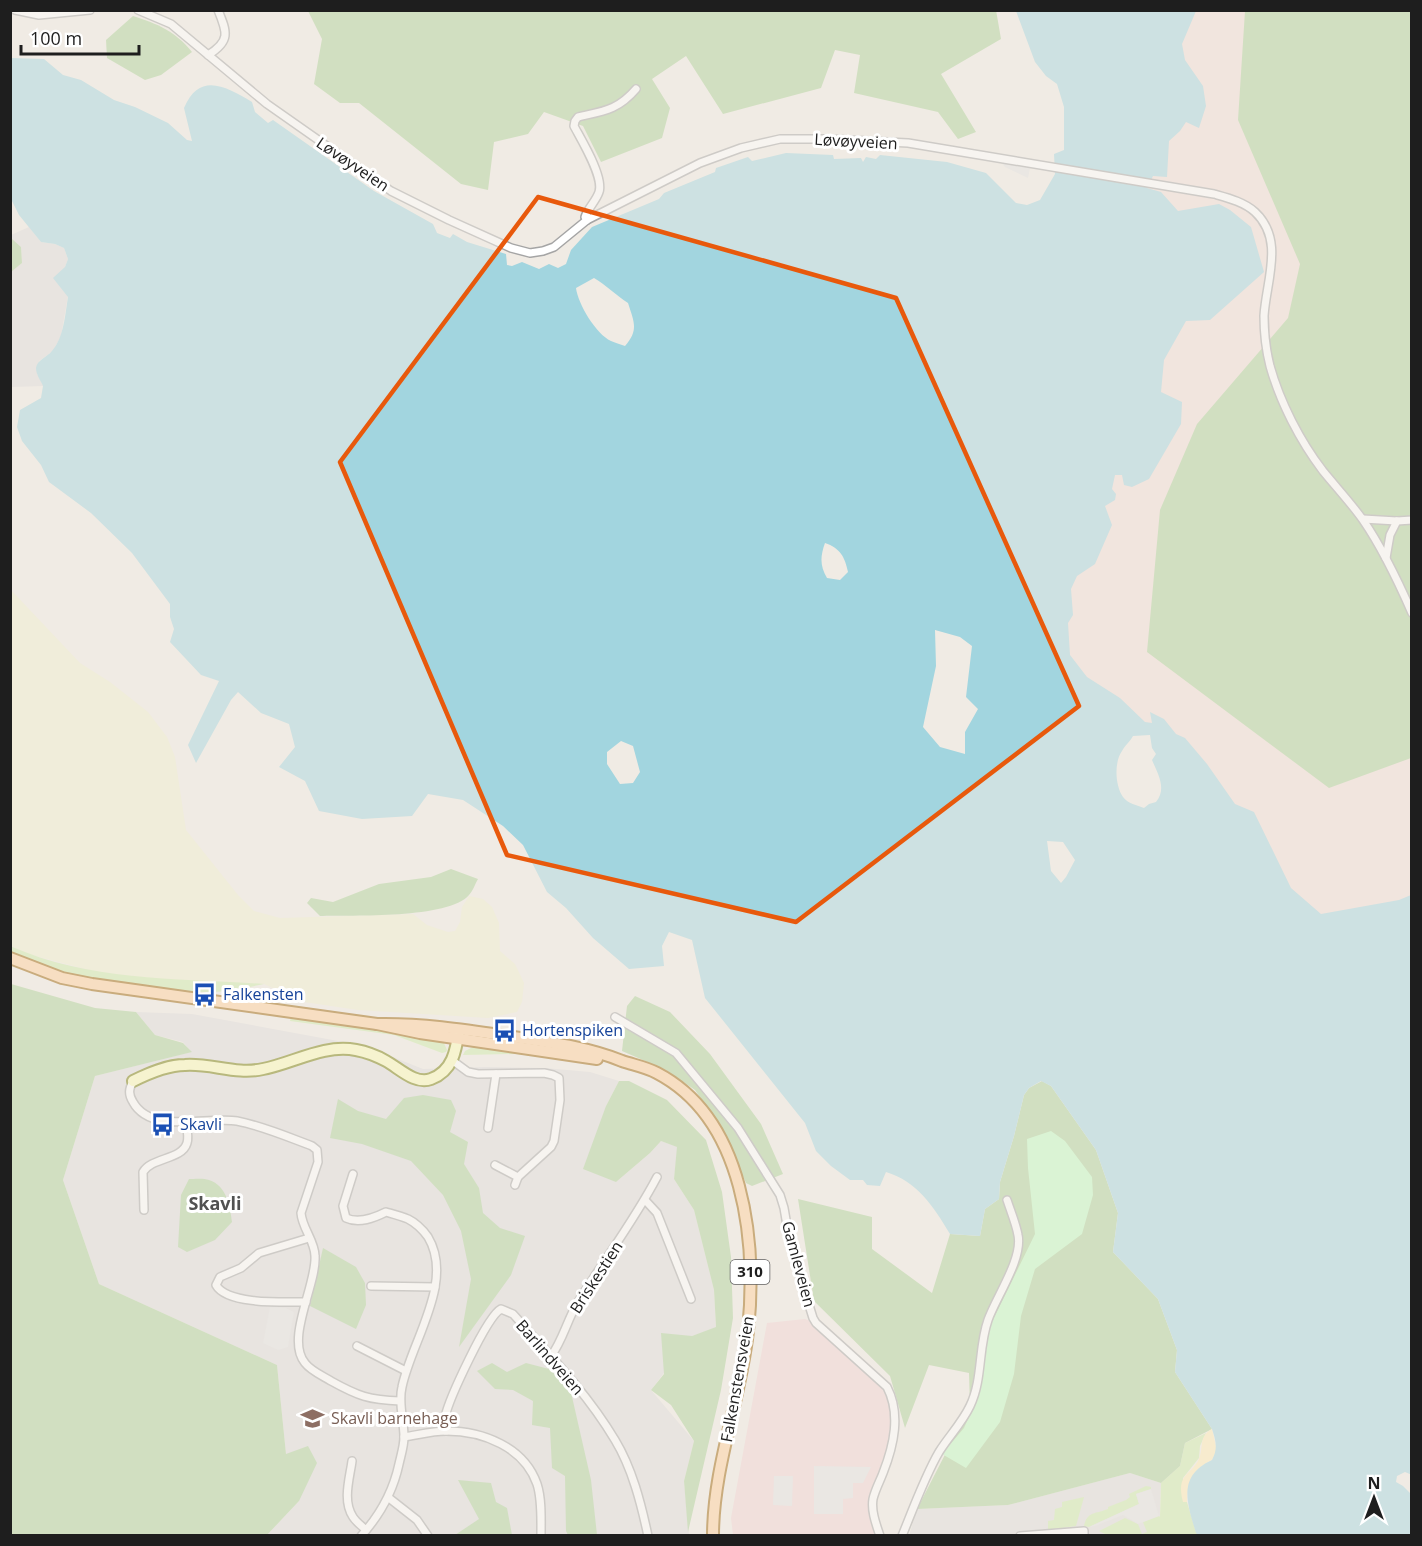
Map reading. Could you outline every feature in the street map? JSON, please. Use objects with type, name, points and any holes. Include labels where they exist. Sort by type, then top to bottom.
[{"type":"main road","name":"Falkenstensveien","points":[[10,958],[62,978],[92,984],[377,1024],[411,1024],[459,1034],[566,1045],[606,1054],[655,1072],[673,1082],[711,1122],[730,1162],[741,1193],[747,1223],[751,1279],[748,1332],[720,1474],[713,1536]]},
{"type":"street","points":[[15,10],[39,15],[90,10]]},
{"type":"street","name":"Løvøyveien","points":[[138,10],[171,24],[267,104],[391,190],[449,220],[511,248],[530,253],[554,247],[586,220],[700,163],[741,148],[780,139],[875,140],[908,143],[1214,194],[1238,201],[1254,211],[1270,236],[1272,255],[1264,315],[1265,342],[1270,367],[1285,406],[1312,456],[1363,519],[1386,558],[1412,613]]},
{"type":"street","points":[[208,55],[224,42],[225,27],[218,10]]},
{"type":"street","name":"Løvøyveien","points":[[586,220],[586,212],[598,196],[600,186],[574,126],[574,121],[578,117],[611,110],[625,103],[636,89]]},
{"type":"street","points":[[1363,519],[1412,520]]},
{"type":"street","points":[[1386,558],[1390,535],[1397,521]]},
{"type":"street","name":"Gamleveien","points":[[615,1017],[676,1053],[738,1128],[780,1195],[790,1243],[816,1323],[878,1377],[892,1395],[895,1428],[893,1439],[873,1499],[873,1510],[880,1536]]},
{"type":"street","points":[[400,1401],[364,1397],[316,1372],[304,1363],[298,1346],[315,1259],[314,1246],[301,1213],[318,1162],[317,1150],[274,1132],[235,1121],[186,1123],[146,1115],[138,1110],[129,1092],[133,1081],[167,1068],[184,1065],[236,1071],[263,1070],[319,1052],[341,1049],[353,1049],[375,1055],[410,1076],[424,1080],[432,1079],[453,1061],[459,1034]]},
{"type":"street","points":[[453,1061],[468,1072],[544,1073],[559,1078],[560,1100],[554,1141],[551,1147],[518,1177],[515,1185]]},
{"type":"street","points":[[488,1128],[496,1074]]},
{"type":"street","points":[[144,1210],[143,1172],[150,1165],[183,1149],[188,1141],[186,1123]]},
{"type":"street","points":[[495,1166],[518,1177]]},
{"type":"street","points":[[352,1461],[347,1494],[348,1505],[364,1533],[389,1498],[395,1481],[404,1437],[400,1401],[406,1371],[429,1312],[435,1287],[436,1264],[431,1243],[419,1226],[409,1219],[386,1212],[371,1219],[346,1218],[343,1206],[353,1174]]},
{"type":"street","name":"Briskestien","points":[[551,1356],[562,1338],[573,1310],[645,1200],[657,1177]]},
{"type":"street","points":[[645,1200],[657,1213],[691,1299]]},
{"type":"street","points":[[902,1536],[939,1452],[970,1406],[976,1390],[981,1346],[987,1322],[999,1292],[1016,1261],[1019,1249],[1019,1237],[1007,1200]]},
{"type":"street","points":[[306,1302],[255,1302],[224,1293],[218,1289],[216,1281],[219,1277],[240,1268],[259,1253],[309,1238]]},
{"type":"street","points":[[371,1286],[435,1287]]},
{"type":"street","name":"Barlindveien","points":[[446,1431],[445,1416],[458,1383],[492,1317],[501,1309],[507,1310],[551,1356],[591,1405],[615,1440],[631,1474],[648,1536]]},
{"type":"street","points":[[357,1346],[406,1371]]},
{"type":"street","points":[[404,1437],[446,1431],[483,1437],[510,1448],[532,1473],[538,1486],[542,1536]]},
{"type":"street","points":[[389,1498],[417,1520],[428,1536]]},
{"type":"street","points":[[1020,1536],[1084,1531],[1084,1536]]},
{"type":"highlighted area","points":[[538,197],[896,298],[1079,706],[796,922],[507,855],[340,462]]},
{"type":"shaded area","points":[[1178,11],[1411,11],[1412,908],[1313,928],[1163,738],[1123,728],[1057,654],[1130,200],[1173,64]]},
{"type":"shaded area","points":[[997,158],[1031,163],[1028,178],[1005,167]]},
{"type":"shaded area","points":[[29,227],[41,242],[64,248],[68,259],[65,267],[68,296],[61,336],[53,351],[39,361],[37,374],[44,386],[11,387],[11,272],[22,263],[21,247],[11,238],[11,235]]},
{"type":"shaded area","points":[[136,1012],[192,1014],[365,1046],[423,1069],[544,1068],[590,1072],[619,1081],[606,1106],[616,1182],[661,1141],[678,1147],[674,1179],[694,1210],[714,1290],[716,1328],[692,1336],[651,1390],[694,1441],[684,1481],[689,1535],[267,1535],[299,1501],[286,1454],[277,1365],[99,1284],[63,1180],[95,1076],[191,1052],[183,1042],[155,1035]]},
{"type":"shaded area","points":[[270,1307],[286,1308],[294,1312],[288,1347],[278,1350],[263,1343]]},
{"type":"shaded area","points":[[805,1319],[816,1323],[887,1387],[895,1428],[873,1499],[878,1535],[733,1535],[731,1518],[767,1323]]},
{"type":"shaded area","points":[[814,1466],[871,1467],[863,1483],[853,1483],[853,1498],[843,1499],[843,1514],[814,1514]]},
{"type":"shaded area","points":[[1130,1473],[1161,1483],[1159,1535],[909,1536],[917,1509],[1008,1505]]},
{"type":"shaded area","points":[[774,1476],[793,1476],[792,1506],[773,1505]]},
{"type":"shaded area","points":[[1151,1489],[1159,1516],[1138,1524],[1123,1515],[1089,1527],[1139,1504],[1136,1494]]},
{"type":"green space","points":[[996,10],[1001,39],[941,74],[976,132],[958,139],[938,112],[854,93],[860,55],[835,50],[821,88],[723,114],[686,56],[652,79],[670,108],[662,138],[601,162],[583,126],[544,112],[528,134],[494,142],[488,190],[461,184],[359,103],[340,103],[314,84],[322,39],[308,11]]},
{"type":"green space","points":[[1245,11],[1411,11],[1411,758],[1329,788],[1147,652],[1160,510],[1197,424],[1288,318],[1300,264],[1238,120]]},
{"type":"green space","points":[[133,16],[166,29],[192,52],[161,75],[145,80],[107,58],[106,40]]},
{"type":"green space","points":[[11,238],[21,247],[22,263],[11,272]]},
{"type":"green space","points":[[10,589],[80,663],[110,682],[148,712],[167,737],[175,757],[186,830],[238,895],[254,911],[280,918],[413,914],[427,925],[448,932],[455,931],[460,922],[462,907],[469,896],[483,899],[492,907],[499,923],[500,951],[515,964],[524,983],[522,1002],[517,1012],[488,1018],[358,1010],[304,1002],[264,984],[150,979],[97,972],[28,954],[11,946]]},
{"type":"green space","points":[[451,869],[478,879],[469,895],[458,903],[442,908],[399,914],[320,916],[307,903],[311,898],[333,902],[379,884],[431,877]]},
{"type":"green space","points":[[10,946],[41,958],[104,972],[167,979],[264,984],[231,991],[196,993],[76,978],[11,954]]},
{"type":"green space","points":[[11,984],[95,1008],[136,1012],[155,1035],[183,1043],[192,1052],[95,1076],[63,1180],[99,1284],[277,1365],[286,1454],[308,1446],[317,1463],[299,1501],[267,1535],[11,1535]]},
{"type":"green space","points":[[635,996],[670,1012],[710,1054],[761,1124],[783,1174],[752,1186],[746,1183],[725,1134],[695,1090],[666,1070],[622,1051],[627,1006]]},
{"type":"green space","points":[[291,1017],[431,1037],[443,1041],[447,1050],[442,1053],[394,1035],[290,1021]]},
{"type":"green space","points":[[475,1046],[535,1054],[533,1056],[463,1055],[465,1051]]},
{"type":"green space","points":[[619,1081],[629,1081],[667,1100],[706,1140],[722,1192],[731,1257],[733,1318],[721,1390],[688,1532],[684,1481],[694,1441],[671,1405],[651,1390],[664,1374],[661,1333],[692,1336],[716,1327],[714,1290],[694,1210],[674,1179],[677,1147],[661,1141],[616,1182],[583,1169],[606,1106]]},
{"type":"green space","points":[[1042,1081],[1051,1086],[1096,1150],[1118,1213],[1113,1252],[1158,1299],[1177,1350],[1175,1372],[1212,1429],[1185,1443],[1180,1466],[1161,1483],[1130,1473],[1008,1505],[917,1509],[970,1406],[969,1373],[929,1365],[905,1428],[890,1376],[814,1301],[798,1199],[872,1217],[872,1249],[932,1293],[950,1234],[980,1236],[985,1209],[999,1199],[1000,1182],[1024,1095],[1029,1088]]},
{"type":"green space","points":[[423,1095],[451,1100],[456,1111],[450,1132],[468,1142],[464,1164],[479,1188],[483,1213],[500,1228],[525,1236],[511,1275],[459,1347],[471,1279],[461,1231],[443,1195],[411,1161],[362,1144],[330,1138],[338,1099],[358,1111],[386,1119],[404,1098]]},
{"type":"green space","points":[[1051,1131],[1065,1141],[1092,1177],[1093,1195],[1082,1234],[1035,1269],[1021,1316],[1014,1374],[1000,1422],[966,1468],[942,1454],[964,1428],[978,1396],[990,1326],[1035,1234],[1027,1139]]},
{"type":"green space","points":[[189,1179],[207,1179],[220,1187],[229,1203],[232,1222],[215,1240],[187,1252],[178,1247],[181,1195]]},
{"type":"green space","points":[[323,1248],[356,1267],[365,1283],[366,1305],[356,1329],[310,1306]]},
{"type":"green space","points":[[492,1363],[507,1372],[526,1363],[549,1369],[570,1388],[591,1480],[597,1535],[568,1535],[565,1476],[552,1468],[550,1428],[532,1425],[533,1401],[513,1390],[495,1389],[477,1371]]},
{"type":"green space","points":[[1206,1433],[1200,1446],[1199,1458],[1183,1478],[1183,1502],[1187,1502],[1199,1535],[1107,1535],[1099,1531],[1125,1518],[1138,1524],[1142,1534],[1147,1532],[1143,1522],[1160,1517],[1161,1483],[1180,1466],[1185,1443]]},
{"type":"green space","points":[[458,1480],[491,1483],[496,1502],[507,1508],[512,1535],[455,1535],[479,1519]]},
{"type":"green space","points":[[1146,1486],[1151,1489],[1136,1494],[1139,1504],[1089,1527],[1084,1526],[1090,1515],[1126,1500],[1130,1497],[1129,1494]]},
{"type":"green space","points":[[1084,1497],[1076,1526],[1048,1530],[1048,1521],[1054,1520],[1055,1509],[1062,1507],[1062,1502]]},
{"type":"sand","points":[[1212,1429],[1217,1451],[1212,1460],[1196,1472],[1190,1482],[1187,1502],[1183,1502],[1181,1486],[1183,1480],[1199,1459],[1203,1439]]},
{"type":"water","points":[[1016,11],[1196,11],[1182,44],[1185,60],[1203,86],[1206,106],[1199,128],[1186,122],[1169,141],[1167,177],[1153,176],[1147,188],[1161,192],[1178,211],[1219,204],[1230,210],[1251,227],[1264,272],[1210,320],[1186,321],[1164,360],[1161,392],[1182,402],[1181,424],[1149,479],[1132,487],[1124,485],[1122,475],[1115,475],[1112,489],[1116,494],[1115,500],[1105,506],[1112,525],[1095,564],[1077,576],[1071,589],[1073,615],[1068,623],[1070,655],[1087,677],[1120,698],[1145,722],[1152,723],[1150,712],[1164,719],[1176,734],[1185,738],[1207,764],[1235,804],[1254,812],[1291,888],[1321,914],[1399,900],[1411,895],[1412,1475],[1405,1472],[1397,1476],[1396,1482],[1411,1494],[1411,1535],[1199,1536],[1196,1533],[1188,1501],[1189,1482],[1201,1466],[1212,1460],[1216,1445],[1215,1437],[1175,1372],[1177,1350],[1158,1299],[1113,1252],[1118,1213],[1096,1150],[1051,1086],[1041,1081],[1029,1088],[1024,1095],[1000,1182],[999,1199],[985,1209],[980,1236],[950,1234],[924,1196],[907,1182],[886,1172],[880,1186],[867,1185],[863,1180],[850,1180],[816,1151],[805,1123],[705,998],[692,940],[669,932],[662,946],[664,966],[629,969],[593,938],[566,908],[547,892],[523,845],[503,826],[463,800],[428,794],[412,816],[362,819],[319,811],[305,781],[279,767],[295,747],[289,724],[261,713],[238,692],[231,700],[196,763],[188,745],[219,681],[201,675],[170,642],[174,629],[170,617],[170,604],[132,553],[91,513],[49,482],[41,465],[22,441],[17,427],[20,410],[41,398],[43,386],[36,368],[40,361],[52,351],[62,333],[68,297],[53,278],[65,267],[68,259],[64,248],[41,242],[19,215],[11,199],[11,58],[44,59],[63,75],[81,80],[114,100],[168,123],[187,140],[192,141],[184,108],[190,97],[198,89],[206,86],[233,91],[252,102],[255,112],[268,123],[273,120],[374,191],[433,224],[437,233],[450,238],[453,234],[467,242],[506,254],[507,265],[512,266],[522,262],[539,269],[549,264],[558,268],[566,264],[571,250],[592,227],[659,199],[664,193],[715,172],[716,168],[748,157],[752,161],[786,153],[833,155],[834,159],[861,158],[863,162],[866,157],[876,159],[880,155],[947,162],[986,173],[1016,203],[1027,205],[1040,200],[1055,174],[1054,154],[1064,150],[1064,107],[1057,84],[1046,76],[1035,62]],"holes":[[[594,278],[628,303],[634,330],[625,346],[613,342],[599,332],[580,302],[576,288]],[[825,543],[841,554],[848,572],[840,580],[827,578],[822,565]],[[935,630],[960,637],[972,646],[966,697],[978,709],[965,732],[965,754],[940,747],[923,727],[936,666]],[[1150,735],[1152,748],[1156,754],[1152,760],[1160,781],[1161,792],[1156,802],[1144,808],[1130,803],[1120,792],[1117,767],[1123,749],[1133,736]],[[621,741],[633,746],[640,772],[633,783],[620,784],[607,764],[607,752]],[[1047,841],[1063,842],[1075,860],[1061,883],[1051,871]]]},
{"type":"place","name":"Falkensten","points":[[205,994]]},
{"type":"place","name":"Hortenspiken","points":[[504,1030]]},
{"type":"place","name":"Skavli","points":[[162,1124]]},
{"type":"place","name":"Skavli barnehage","points":[[313,1418]]},
{"type":"district","name":"Skavli","points":[[215,1204]]}]
